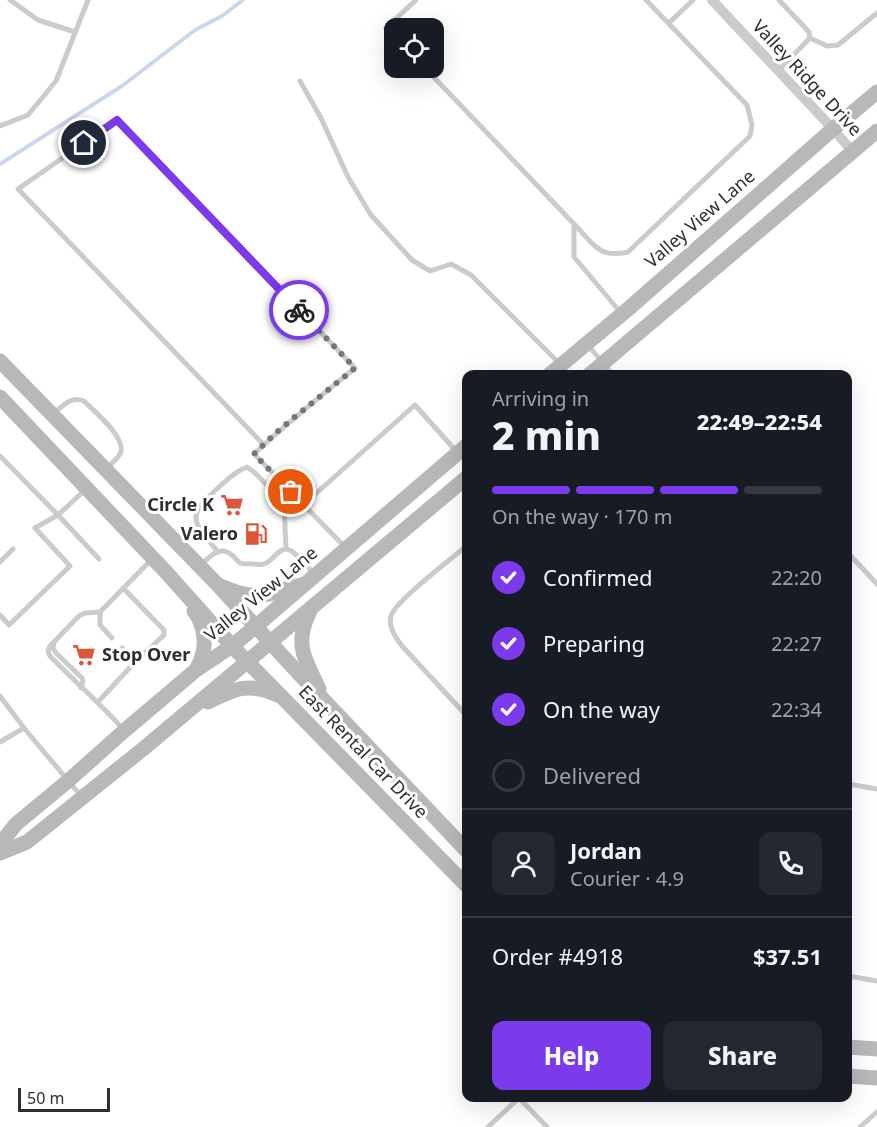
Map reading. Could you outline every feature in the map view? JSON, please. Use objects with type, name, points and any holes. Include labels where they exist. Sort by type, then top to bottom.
[{"type":"main road","name":"Valley View Lane","points":[[555,370],[877,92]]},
{"type":"main road","points":[[608,369],[877,131]]},
{"type":"main road","name":"East Rental Car Drive","points":[[1,364],[199,566],[462,846]]},
{"type":"main road","points":[[0,398],[166,572],[198,616],[204,644],[196,670]]},
{"type":"main road","name":"Valley View Lane","points":[[0,844],[16,824],[68,782],[124,730],[196,670],[232,646],[255,627],[462,449]]},
{"type":"main road","points":[[0,853],[27,842],[82,798],[462,481]]},
{"type":"main road","name":"East Rental Car Drive","points":[[166,572],[232,646],[462,881]]},
{"type":"main road","points":[[216,584],[238,594],[252,596],[269,594],[310,580]]},
{"type":"main road","points":[[312,607],[302,631],[301,649],[324,700]]},
{"type":"main road","points":[[186,712],[221,695],[253,686],[283,698]]},
{"type":"main road","points":[[852,1047],[877,1049]]},
{"type":"main road","points":[[852,1076],[877,1078]]},
{"type":"street","name":"Valley Ridge Drive","points":[[712,0],[853,152]]},
{"type":"lane","points":[[10,0],[38,20],[75,32]]},
{"type":"lane","points":[[0,126],[28,115],[56,81],[88,0]]},
{"type":"lane","points":[[397,18],[416,0]]},
{"type":"lane","points":[[435,78],[600,251],[615,255],[628,252],[750,136],[752,125],[747,105],[646,0]]},
{"type":"lane","points":[[669,23],[693,0]]},
{"type":"lane","points":[[779,0],[809,32],[810,38]]},
{"type":"lane","points":[[810,38],[827,46],[838,45],[877,13]]},
{"type":"lane","points":[[779,70],[810,38]]},
{"type":"lane","points":[[300,81],[321,118],[348,177],[371,215],[412,260],[430,271],[451,264],[471,275],[555,370]]},
{"type":"lane","points":[[264,445],[18,189],[117,120],[355,368],[280,429],[264,445],[254,454],[346,549]]},
{"type":"lane","points":[[574,224],[574,257],[622,314]]},
{"type":"lane","points":[[586,343],[608,369]]},
{"type":"lane","points":[[52,415],[70,400],[84,401],[119,437],[122,447],[120,454],[106,470]]},
{"type":"lane","points":[[303,505],[416,405],[462,449]]},
{"type":"lane","points":[[0,456],[99,559]]},
{"type":"lane","points":[[218,552],[199,529],[196,520],[197,510],[202,502],[238,471],[246,467],[254,472],[284,503],[286,549]]},
{"type":"lane","points":[[0,615],[9,625],[70,566],[35,528],[57,515],[87,488]]},
{"type":"lane","points":[[0,562],[13,549]]},
{"type":"lane","points":[[199,566],[209,556],[225,551],[244,564],[261,565],[286,549],[292,551],[310,580]]},
{"type":"lane","points":[[462,549],[401,601],[391,615],[391,627],[396,638],[462,711]]},
{"type":"lane","points":[[852,557],[877,584]]},
{"type":"lane","points":[[124,730],[50,656],[48,651],[79,616],[85,613],[100,612],[153,558]]},
{"type":"lane","points":[[98,702],[135,662],[165,635],[164,630],[153,624],[123,588]]},
{"type":"lane","points":[[100,612],[100,625],[111,634]]},
{"type":"lane","points":[[126,649],[135,662]]},
{"type":"lane","points":[[0,696],[82,798]]},
{"type":"lane","points":[[0,742],[24,728]]},
{"type":"lane","points":[[852,785],[877,789]]},
{"type":"lane","points":[[852,977],[877,981]]},
{"type":"lane","points":[[488,1127],[515,1102]]},
{"type":"lane","points":[[523,1102],[547,1127]]},
{"type":"lane","points":[[860,1127],[877,1112]]},
{"type":"waterway","points":[[0,164],[122,86],[195,30],[222,16],[243,0]]},
{"type":"way so far","points":[[291,492],[254,454],[280,429],[355,368],[299,310]]},
{"type":"place","name":"Circle K","points":[[232,505]]},
{"type":"place","name":"Valero","points":[[256,534]]},
{"type":"place","name":"Stop Over","points":[[84,655]]},
{"type":"route","points":[[84,143],[117,120],[299,310]]}]
